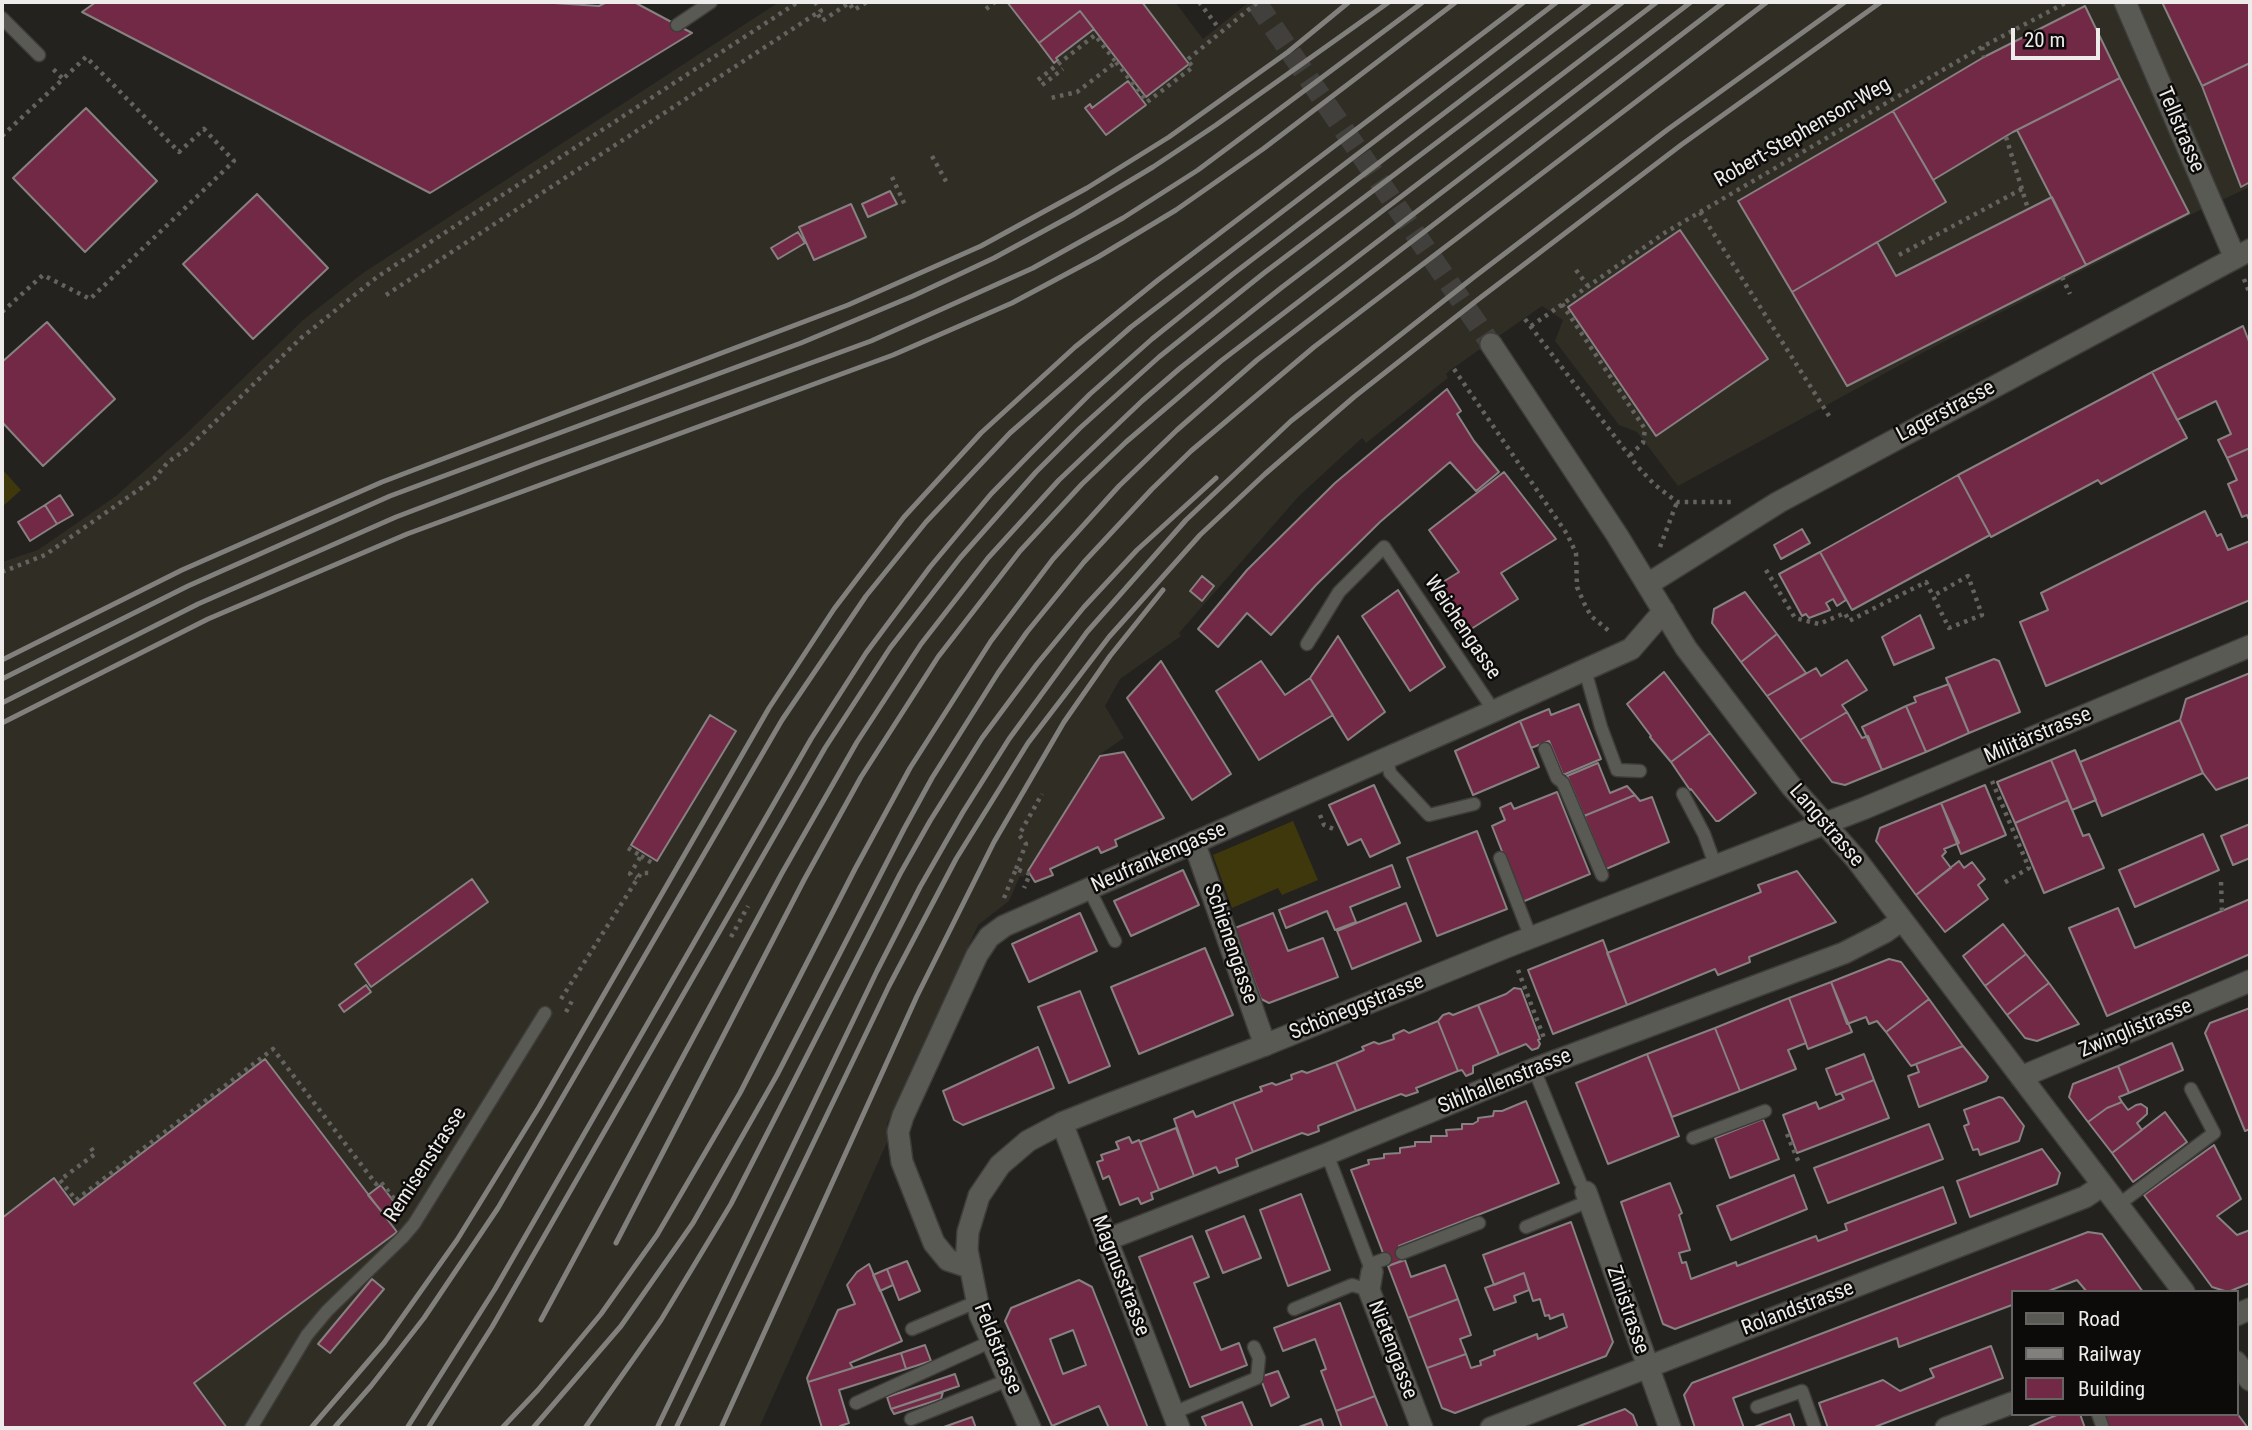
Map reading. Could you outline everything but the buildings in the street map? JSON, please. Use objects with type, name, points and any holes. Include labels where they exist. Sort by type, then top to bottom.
[{"type":"street","name":"Tellstrasse","points":[[2125,2],[2242,254]]},
{"type":"street","name":"Lagerstrasse","points":[[1648,584],[1779,502],[2242,254]]},
{"type":"street","name":"Langstrasse","points":[[1491,344],[1648,584],[1686,648],[1777,768],[1856,859],[2182,1290]]},
{"type":"street","name":"Neufrankengasse","points":[[969,1267],[953,1264],[934,1243],[901,1158],[898,1140],[899,1126],[977,955],[985,943],[1004,926],[1630,649],[1664,611]]},
{"type":"street","name":"Militärstrasse","points":[[1825,824],[2250,646]]},
{"type":"street","name":"Schöneggstrasse","points":[[969,1267],[968,1232],[979,1196],[989,1180],[1013,1152],[1062,1123],[1825,824]]},
{"type":"street","name":"Schienengasse","points":[[1194,842],[1265,1045]]},
{"type":"street","name":"Sihlhallenstrasse","points":[[1106,1240],[1327,1154],[1534,1069],[1844,953],[1902,920]]},
{"type":"street","name":"Zwinglistrasse","points":[[2021,1077],[2250,981]]},
{"type":"street","name":"Magnusstrasse","points":[[1062,1123],[1176,1421]]},
{"type":"street","name":"Rolandstrasse","points":[[1491,1428],[2085,1197],[2103,1185]]},
{"type":"street","name":"Zinistrasse","points":[[1585,1192],[1670,1428]]},
{"type":"street","name":"Feldstrasse","points":[[969,1267],[976,1301],[1030,1428]]},
{"type":"street","name":"Nietengasse","points":[[1374,1271],[1422,1428]]},
{"type":"street","points":[[2238,1365],[2250,1380]]},
{"type":"street","points":[[1946,1428],[2010,1405]]},
{"type":"lane","points":[[677,24],[711,2]]},
{"type":"lane","points":[[2,18],[39,55]]},
{"type":"lane","name":"Weichengasse","points":[[1307,645],[1339,592],[1384,547],[1494,711]]},
{"type":"lane","points":[[1585,670],[1601,727],[1617,770],[1640,771]]},
{"type":"lane","points":[[1545,749],[1557,778],[1563,783],[1602,875]]},
{"type":"lane","points":[[1387,758],[1390,773],[1429,815],[1474,804]]},
{"type":"lane","points":[[1683,794],[1704,834],[1716,867]]},
{"type":"lane","points":[[1500,858],[1531,938]]},
{"type":"lane","points":[[1088,889],[1115,942]]},
{"type":"lane","name":"Remisenstrasse","points":[[251,1428],[307,1335],[333,1304],[414,1224],[545,1013]]},
{"type":"lane","name":"Zinistrasse","points":[[1534,1069],[1585,1192]]},
{"type":"lane","points":[[2118,1205],[2214,1133],[2191,1089]]},
{"type":"lane","points":[[1693,1138],[1765,1111]]},
{"type":"lane","name":"Nietengasse","points":[[1327,1154],[1374,1271]]},
{"type":"lane","points":[[1527,1227],[1585,1192]]},
{"type":"lane","points":[[1402,1253],[1479,1223]]},
{"type":"lane","points":[[1294,1309],[1352,1285],[1374,1271]]},
{"type":"lane","points":[[912,1329],[976,1301]]},
{"type":"lane","points":[[856,1403],[992,1342]]},
{"type":"lane","points":[[1176,1421],[1257,1378],[1259,1358],[1254,1347]]},
{"type":"lane","points":[[911,1419],[1008,1380]]},
{"type":"lane","points":[[1757,1407],[1802,1391],[1815,1428]]},
{"type":"path","points":[[2,572],[45,555],[154,480],[168,462],[188,448],[300,338],[377,277],[799,2]]},
{"type":"path","points":[[386,295],[821,11],[815,2]]},
{"type":"path","points":[[817,13],[822,21],[849,3],[854,10],[867,2]]},
{"type":"path","points":[[986,9],[995,2]]},
{"type":"path","points":[[1199,2],[1217,27]]},
{"type":"path","points":[[1038,80],[1095,35],[1147,102],[1193,67],[1187,60],[1258,2]]},
{"type":"path","name":"Robert-Stephenson-Weg","points":[[1531,326],[1666,232],[1982,47],[2067,2]]},
{"type":"path","points":[[1982,47],[1984,57]]},
{"type":"path","points":[[39,55],[63,79]]},
{"type":"path","points":[[2,136],[86,57],[179,152],[204,129],[234,161],[90,299],[43,275],[2,312]]},
{"type":"path","points":[[1051,98],[1077,92],[1116,62]]},
{"type":"path","points":[[1042,85],[1063,69]]},
{"type":"path","points":[[2006,137],[2028,209]]},
{"type":"path","points":[[932,156],[947,183]]},
{"type":"path","points":[[892,177],[905,205]]},
{"type":"path","points":[[1899,256],[2022,189]]},
{"type":"path","points":[[1700,212],[1831,419]]},
{"type":"path","points":[[1576,270],[1588,286]]},
{"type":"path","points":[[2062,277],[2070,294]]},
{"type":"path","points":[[1562,304],[1645,429],[1643,443],[1629,456]]},
{"type":"path","points":[[1525,319],[1629,456],[1655,485],[1677,502]]},
{"type":"path","points":[[1454,369],[1567,534],[1576,553],[1577,587],[1584,603],[1591,616],[1612,632]]},
{"type":"path","points":[[1766,570],[1795,618],[1819,624],[1845,613],[1849,621],[1926,582],[1933,596],[1949,628],[1982,615],[1968,576],[1933,596]]},
{"type":"path","points":[[1991,777],[2029,868],[2002,884]]},
{"type":"path","points":[[1006,894],[1026,844],[1019,835],[1042,794]]},
{"type":"path","points":[[1316,805],[1324,825],[1336,830]]},
{"type":"path","points":[[628,848],[652,863]]},
{"type":"path","points":[[638,878],[630,874],[641,856]]},
{"type":"path","points":[[1016,869],[1026,873]]},
{"type":"path","points":[[545,1013],[557,1005],[641,873],[649,873]]},
{"type":"path","points":[[2221,882],[2222,912]]},
{"type":"path","points":[[731,937],[748,906]]},
{"type":"path","points":[[1518,970],[1543,1035]]},
{"type":"path","points":[[91,1148],[95,1154],[60,1180],[76,1200],[273,1049],[376,1184],[380,1181],[414,1224]]},
{"type":"path","points":[[1787,1134],[1800,1163]]},
{"type":"shaded area","points":[[779,2],[1175,2],[1203,39],[1249,2],[2250,2],[2250,187],[1926,351],[1678,486],[1637,432],[1619,425],[1555,341],[1563,320],[1542,306],[1449,371],[1446,374],[1448,378],[1366,443],[1362,438],[1298,497],[1179,633],[1181,636],[1120,679],[1105,706],[1124,738],[1099,755],[1024,877],[1020,876],[1009,901],[978,925],[887,1124],[888,1140],[759,1428],[2,1428],[2,562],[38,550],[116,496],[185,435],[303,320],[363,273]]},
{"type":"shaded area","points":[[2,469],[21,490],[2,507]]},
{"type":"shaded area","points":[[1293,821],[1318,880],[1282,895],[1278,888],[1232,908],[1213,855]]},
{"type":"tunnel","points":[[1256,2],[1491,344]]},
{"type":"railway","points":[[2,660],[182,570],[382,482],[848,305],[981,246],[1087,188],[1169,137],[1288,52],[1349,2]]},
{"type":"railway","points":[[2,679],[188,586],[390,496],[801,343],[913,296],[994,258],[1153,167],[1389,2]]},
{"type":"railway","points":[[2,703],[198,604],[396,517],[871,341],[1033,268],[1123,218],[1198,170],[1423,2]]},
{"type":"railway","points":[[2,723],[208,619],[407,534],[893,355],[1012,303],[1098,257],[1176,210],[1263,149],[1456,2]]},
{"type":"railway","points":[[311,1428],[384,1343],[457,1240],[539,1107],[769,708],[834,609],[904,517],[981,433],[1075,347],[1158,280],[1524,2]]},
{"type":"railway","points":[[334,1428],[424,1318],[498,1208],[782,720],[866,596],[926,522],[1010,433],[1131,327],[1557,2]]},
{"type":"railway","points":[[407,1428],[495,1289],[811,739],[866,653],[930,567],[991,494],[1090,394],[1152,339],[1233,274],[1590,2]]},
{"type":"railway","points":[[428,1428],[492,1327],[825,748],[890,648],[960,558],[1036,472],[1159,357],[1264,273],[1623,2]]},
{"type":"railway","points":[[541,1320],[782,873],[857,742],[921,644],[988,558],[1059,480],[1179,369],[1281,288],[1657,2]]},
{"type":"railway","points":[[616,1243],[804,880],[861,777],[938,657],[1020,551],[1082,484],[1126,442],[1221,361],[1691,2]]},
{"type":"railway","points":[[502,1428],[538,1390],[601,1314],[657,1235],[740,1093],[910,768],[991,641],[1053,559],[1119,486],[1177,430],[1257,360],[1724,2]]},
{"type":"railway","points":[[533,1428],[621,1326],[693,1223],[777,1075],[932,778],[998,673],[1027,632],[1084,562],[1191,451],[1314,347],[1767,2]]},
{"type":"railway","points":[[657,1428],[920,887],[1009,739],[1087,632],[1186,520],[1291,421],[1667,130],[1845,2]]},
{"type":"railway","points":[[676,1428],[889,986],[956,859],[1028,743],[1109,637],[1200,535],[1354,397],[1681,145],[1881,2]]},
{"type":"railway","points":[[585,1428],[661,1320],[731,1204],[900,874],[982,738],[1084,607],[1137,550],[1216,478]]},
{"type":"railway","points":[[721,1428],[917,996],[994,842],[1064,722],[1110,656],[1163,590]]}]
